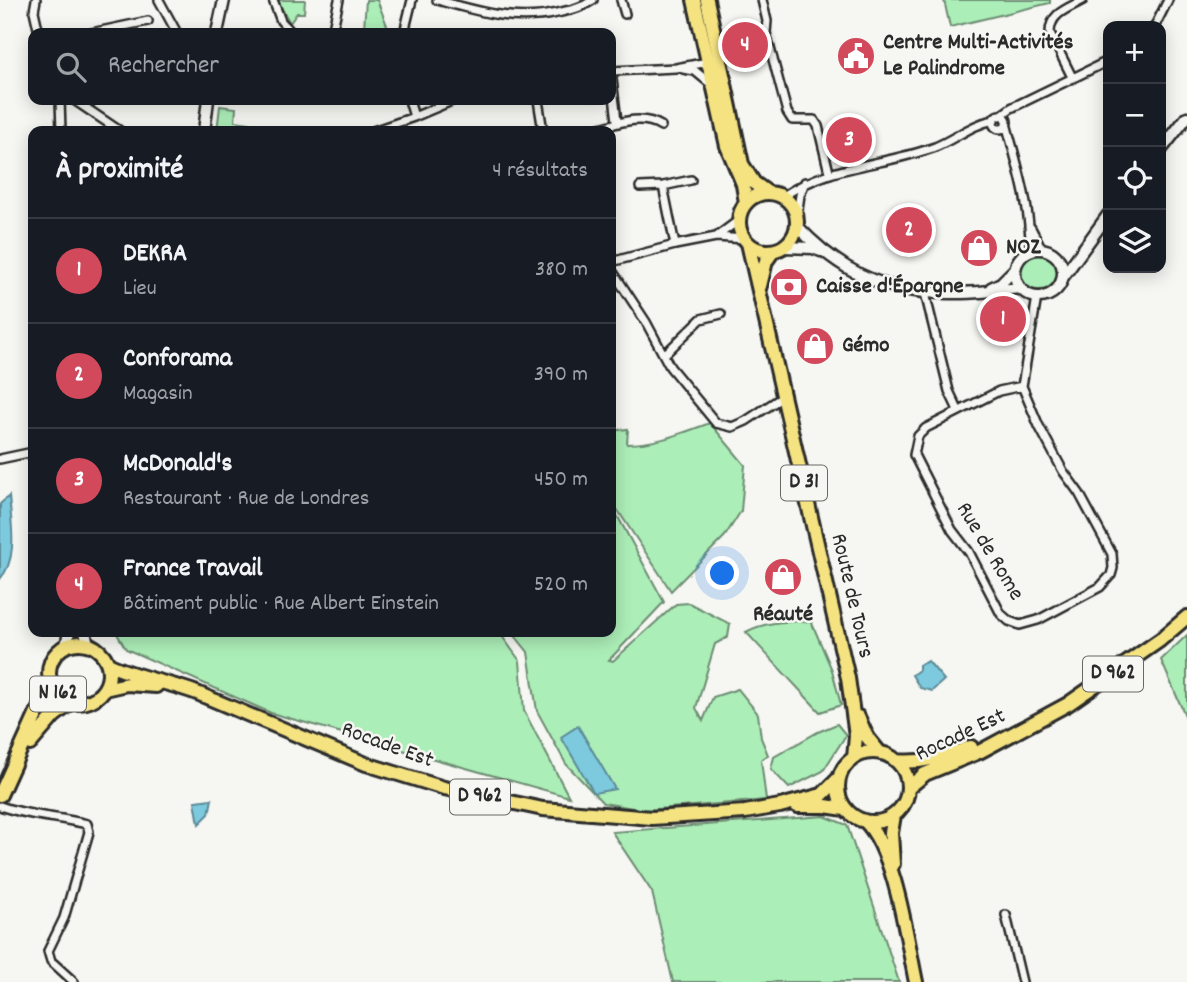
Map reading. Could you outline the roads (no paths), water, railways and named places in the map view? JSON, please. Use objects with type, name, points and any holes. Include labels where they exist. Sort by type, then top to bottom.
[{"type":"main road","points":[[694,0],[727,146],[743,184],[746,203],[739,220],[746,241],[761,250],[778,249]]},
{"type":"main road","points":[[707,0],[742,164],[754,183],[768,193],[789,202],[797,221],[790,242],[766,261],[759,289]]},
{"type":"main road","points":[[746,203],[756,196],[768,193]]},
{"type":"main road","name":"Route de Tours","points":[[746,241],[785,396],[854,707],[854,758]]},
{"type":"main road","name":"Rocade Est","points":[[908,788],[925,774],[979,752],[1034,723],[1101,682],[1187,617]]},
{"type":"main road","name":"N 162","points":[[87,638],[108,664],[109,677],[100,695],[87,702],[72,702],[59,695],[49,674],[54,657],[66,646],[87,638]]},
{"type":"main road","name":"Rocade Est","points":[[108,664],[127,673],[170,682],[366,764],[444,788],[543,809],[652,818],[746,812],[822,795],[839,778]]},
{"type":"main road","points":[[0,795],[51,682]]},
{"type":"main road","name":"Rocade Est","points":[[105,689],[127,684],[197,693]]},
{"type":"main road","points":[[17,761],[44,726],[72,702]]},
{"type":"main road","name":"Route de Tours","points":[[854,707],[867,737],[880,753]]},
{"type":"main road","name":"Rocade Est","points":[[896,761],[920,762],[943,757],[1034,723]]},
{"type":"main road","points":[[867,753],[880,753],[896,761],[906,778],[908,788],[901,808],[894,815],[880,821],[865,821],[845,808],[840,799],[839,778],[854,758],[867,753]]},
{"type":"main road","name":"Rocade Est","points":[[780,806],[845,808]]},
{"type":"main road","points":[[894,815],[891,833],[894,886]]},
{"type":"main road","points":[[865,821],[878,838],[894,886],[916,982]]},
{"type":"street","points":[[36,0],[34,11],[38,28]]},
{"type":"street","points":[[159,0],[174,28]]},
{"type":"street","points":[[218,28],[224,0]]},
{"type":"street","points":[[273,0],[281,21],[287,28]]},
{"type":"street","points":[[333,28],[339,0]]},
{"type":"street","points":[[405,28],[412,0]]},
{"type":"street","points":[[437,0],[513,18],[538,17],[583,7],[593,0]]},
{"type":"street","points":[[477,0],[480,12]]},
{"type":"street","points":[[621,0],[625,14]]},
{"type":"street","points":[[762,0],[767,21],[766,33],[787,112],[793,120],[814,120],[818,125],[829,172]]},
{"type":"street","points":[[1072,77],[1050,33],[1050,27],[1055,15],[1083,0]]},
{"type":"street","points":[[1158,21],[1168,0]]},
{"type":"street","points":[[115,28],[148,21]]},
{"type":"street","points":[[616,71],[676,68],[708,62],[719,77],[734,131]]},
{"type":"street","points":[[782,197],[806,181],[829,172],[937,146],[974,127],[1000,123],[1021,103],[1103,63]]},
{"type":"street","points":[[676,68],[695,71],[714,87]]},
{"type":"street","points":[[60,105],[61,126]]},
{"type":"street","points":[[81,105],[113,126]]},
{"type":"street","points":[[205,126],[207,105]]},
{"type":"street","points":[[410,105],[414,117]]},
{"type":"street","points":[[388,126],[442,105]]},
{"type":"street","points":[[539,105],[542,126]]},
{"type":"street","points":[[615,105],[617,121]]},
{"type":"street","points":[[1163,147],[1187,117]]},
{"type":"street","points":[[603,126],[617,121],[654,121],[661,126]]},
{"type":"street","points":[[1000,123],[1013,146],[1031,227],[1042,249]]},
{"type":"street","points":[[640,187],[663,186],[691,180]]},
{"type":"street","points":[[806,181],[800,195],[797,221],[827,254]]},
{"type":"street","points":[[663,186],[675,245]]},
{"type":"street","points":[[716,237],[739,220]]},
{"type":"street","points":[[1015,270],[1016,282],[1020,288],[1037,297],[1051,293],[1103,221]]},
{"type":"street","points":[[1030,250],[1031,227]]},
{"type":"street","points":[[616,261],[716,237],[746,241]]},
{"type":"street","points":[[1055,256],[1083,247]]},
{"type":"street","points":[[778,249],[813,248],[878,283],[925,293],[984,292],[1020,288]]},
{"type":"street","points":[[984,292],[1001,283],[1015,270],[1020,258],[1030,250],[1042,249],[1055,256],[1062,270],[1062,278]]},
{"type":"street","points":[[616,277],[646,322],[670,367],[716,423],[732,427],[785,396]]},
{"type":"street","points":[[925,293],[945,378],[958,410]]},
{"type":"street","points":[[1022,386],[1037,297]]},
{"type":"street","points":[[664,355],[701,319],[721,314]]},
{"type":"street","name":"Rue de Rome","points":[[1022,386],[1039,426],[1063,471],[1096,523],[1113,561],[1111,575],[1100,587],[1038,620],[1020,625],[1001,614],[969,552],[952,530],[914,455],[918,436],[926,428],[999,391],[1022,386]]},
{"type":"street","points":[[0,458],[28,453]]},
{"type":"street","points":[[66,646],[68,637]]},
{"type":"street","points":[[0,806],[24,814],[57,817],[87,824],[89,832],[64,918],[48,951],[51,961],[74,982]]},
{"type":"street","points":[[1006,915],[1021,982]]},
{"type":"water","points":[[9,496],[12,550],[10,561],[0,579],[0,504]]},
{"type":"water","points":[[928,661],[944,680],[932,691],[920,688],[912,675],[919,670],[919,665]]},
{"type":"water","points":[[578,726],[615,789],[594,793],[561,737]]},
{"type":"water","points":[[212,799],[209,814],[199,824],[195,801]]},
{"type":"place","name":"France Travail","points":[[745,45]]},
{"type":"place","name":"Centre Multi-Activités Le Palindrome","points":[[856,56]]},
{"type":"place","name":"McDonald's","points":[[849,140]]},
{"type":"place","name":"Conforama","points":[[909,230]]},
{"type":"place","name":"NOZ","points":[[979,248]]},
{"type":"place","name":"Caisse d'Épargne","points":[[789,287]]},
{"type":"place","name":"DEKRA","points":[[1003,319]]},
{"type":"place","name":"Gémo","points":[[815,346]]},
{"type":"place","name":"Réauté","points":[[783,577]]}]
